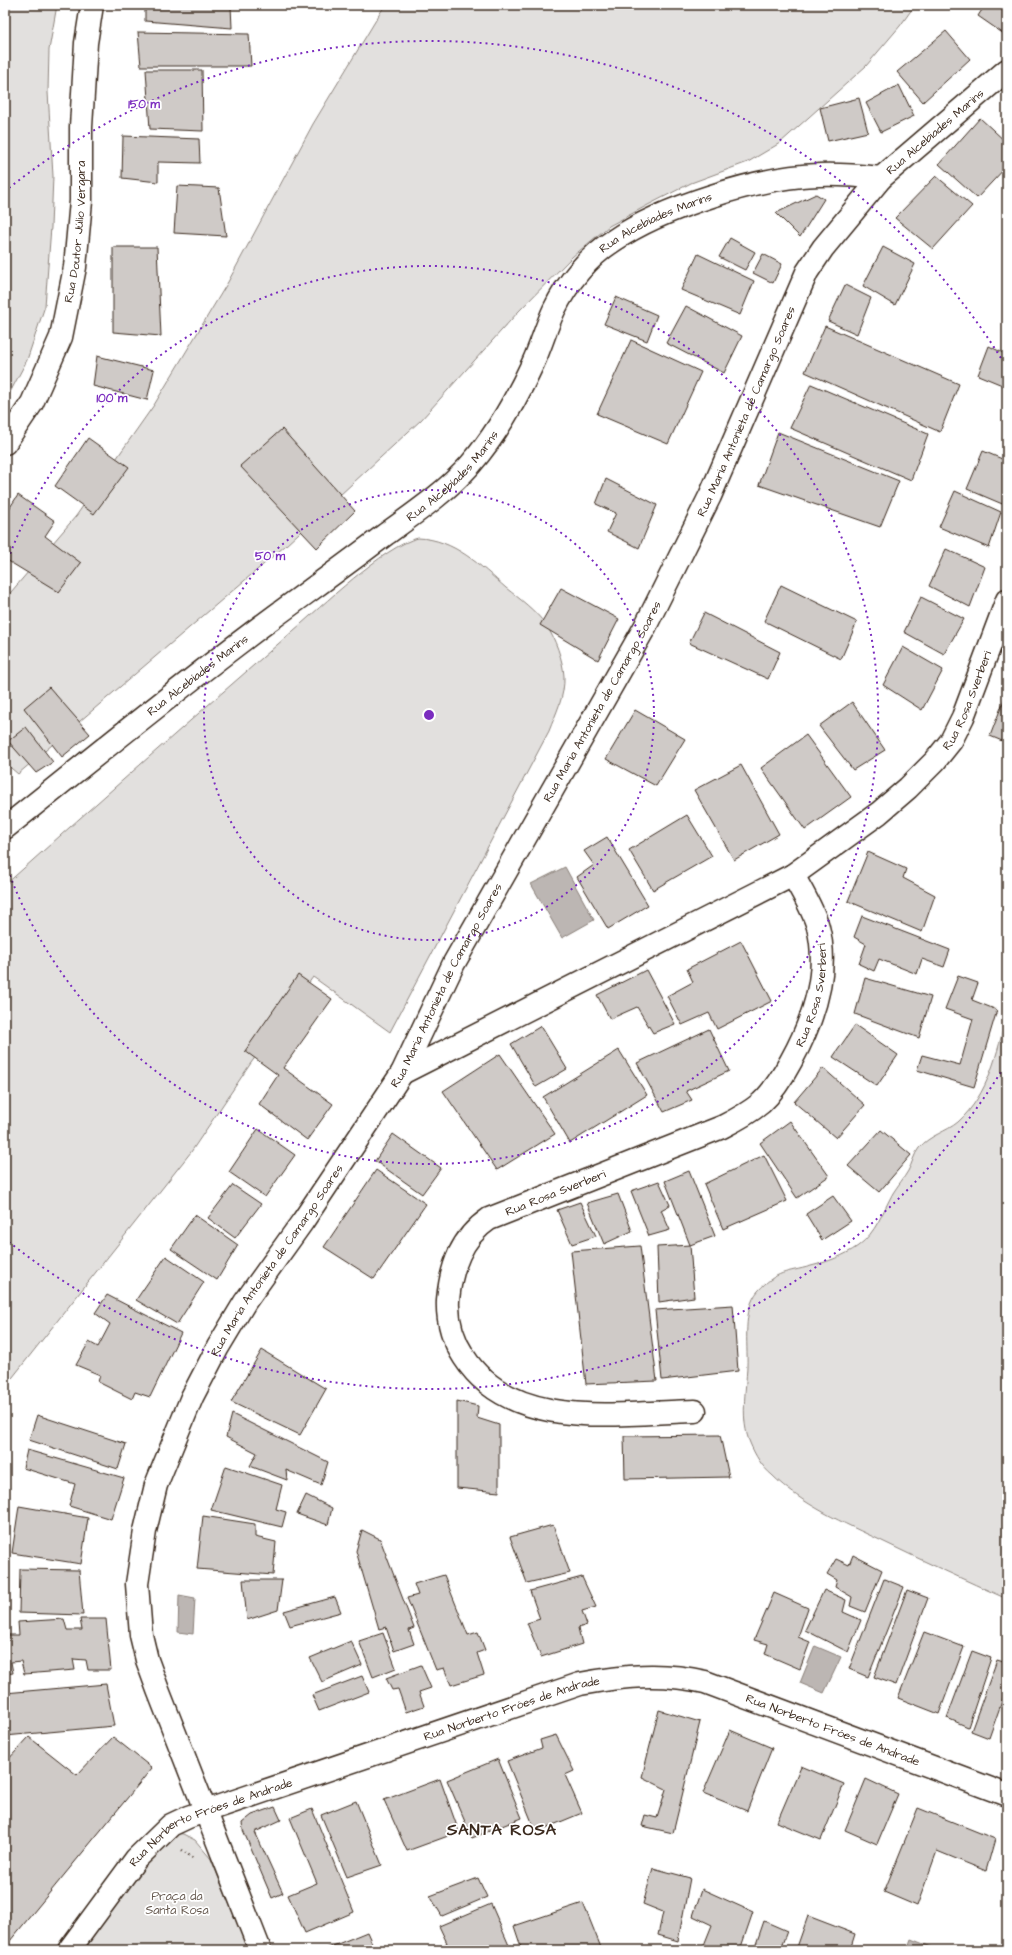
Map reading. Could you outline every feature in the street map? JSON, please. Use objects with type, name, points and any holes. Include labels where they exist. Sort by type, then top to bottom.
[{"type":"street","name":"Rua Doutor Júlio Vergara","points":[[5,443],[32,403],[61,337],[75,267],[81,201],[81,127],[86,43],[92,5]]},
{"type":"street","name":"Rua Alcebiades Marins","points":[[882,178],[1007,70]]},
{"type":"street","name":"Rua Alcebíades Marins","points":[[5,828],[226,652],[427,504],[469,466],[504,421],[534,360],[554,309],[564,291],[577,273],[610,243],[626,232],[693,203],[761,183],[792,177],[817,175],[882,178]]},
{"type":"street","name":"Rua Maria Antonieta de Camargo Soares","points":[[260,1950],[147,1660],[140,1635],[137,1584],[144,1531],[156,1485],[192,1397],[234,1322],[402,1073],[454,963],[652,613],[710,496],[807,272],[840,226],[882,178]]},
{"type":"street","name":"Rua Rosa Sverberi","points":[[402,1073],[793,875],[879,813],[908,788],[935,761],[951,741],[963,717],[1007,600]]},
{"type":"street","name":"Rua Rosa Sverberi","points":[[694,1411],[584,1414],[547,1410],[518,1401],[501,1392],[479,1375],[462,1353],[450,1325],[448,1313],[450,1286],[462,1248],[469,1236],[489,1219],[722,1127],[751,1111],[773,1089],[783,1076],[804,1037],[811,1020],[820,984],[821,969],[818,927],[793,875]]},
{"type":"street","name":"Rua Norberto Fróes de Andrade","points":[[69,1950],[136,1859],[170,1825],[205,1811],[580,1684],[620,1677],[683,1677],[706,1682],[1007,1795]]},
{"type":"path","points":[[179,1850],[192,1856],[199,1864]]},
{"type":"green space","points":[[5,5],[57,5],[49,50],[48,92],[53,176],[45,306],[27,360],[5,402]]},
{"type":"green space","points":[[385,5],[915,5],[900,26],[866,66],[780,143],[748,162],[691,183],[609,226],[572,257],[519,311],[421,420],[285,546],[18,774],[5,763],[5,599],[76,516],[154,405],[228,282],[313,124]]},
{"type":"green space","points":[[418,538],[443,543],[466,555],[527,605],[546,625],[558,649],[564,676],[562,697],[549,731],[390,1032],[313,977],[251,1063],[191,1152],[5,1387],[5,885],[353,578],[404,543]]},
{"type":"green space","points":[[1007,1014],[1007,1599],[853,1527],[796,1495],[768,1472],[762,1465],[750,1443],[747,1434],[744,1405],[747,1366],[748,1317],[753,1299],[758,1291],[771,1279],[783,1273],[823,1263],[847,1253],[858,1246],[870,1235],[893,1193],[908,1171],[919,1148],[928,1140],[958,1122],[969,1111],[977,1099],[995,1058]]},
{"type":"green space","name":"Praça da Santa Rosa","points":[[177,1833],[183,1834],[195,1840],[211,1859],[248,1950],[81,1950],[158,1848]]},
{"type":"shaded area","points":[[565,867],[594,920],[562,938],[531,884]]},
{"type":"shaded area","points":[[179,1595],[195,1598],[193,1634],[178,1632]]},
{"type":"shaded area","points":[[815,1646],[841,1657],[824,1693],[800,1683]]},
{"type":"shaded area","points":[[911,1939],[939,1950],[907,1950]]},
{"type":"building","points":[[145,5],[231,6],[232,28],[145,21]]},
{"type":"building","points":[[985,5],[1007,5],[1007,30],[1004,34],[978,16]]},
{"type":"building","points":[[946,31],[970,59],[923,102],[897,72]]},
{"type":"building","points":[[138,32],[249,34],[251,66],[141,66]]},
{"type":"building","points":[[146,70],[202,70],[203,131],[150,129]]},
{"type":"building","points":[[899,85],[914,116],[881,132],[866,103]]},
{"type":"building","points":[[859,98],[868,132],[828,141],[820,108]]},
{"type":"building","points":[[980,118],[1007,143],[1007,166],[977,198],[939,164]]},
{"type":"building","points":[[123,136],[199,139],[200,163],[158,162],[158,182],[122,178]]},
{"type":"building","points":[[936,176],[972,206],[933,249],[895,218]]},
{"type":"building","points":[[177,186],[219,188],[226,236],[174,233]]},
{"type":"building","points":[[816,194],[824,199],[800,237],[776,213]]},
{"type":"building","points":[[730,238],[755,252],[745,270],[719,257]]},
{"type":"building","points":[[113,247],[157,247],[161,336],[113,332]]},
{"type":"building","points":[[883,247],[915,264],[895,305],[863,286]]},
{"type":"building","points":[[698,254],[754,281],[740,315],[681,290]]},
{"type":"building","points":[[763,254],[782,264],[773,283],[753,273]]},
{"type":"building","points":[[845,285],[871,298],[857,334],[828,321]]},
{"type":"building","points":[[616,297],[657,315],[647,341],[604,324]]},
{"type":"building","points":[[686,306],[742,336],[724,373],[666,343]]},
{"type":"building","points":[[825,326],[959,384],[940,432],[805,372]]},
{"type":"building","points":[[631,340],[701,372],[668,444],[597,414]]},
{"type":"building","points":[[989,346],[1007,355],[1007,387],[978,375]]},
{"type":"building","points":[[97,356],[154,370],[147,400],[93,386]]},
{"type":"building","points":[[811,384],[928,434],[911,480],[790,428]]},
{"type":"building","points":[[282,429],[355,511],[317,548],[240,466]]},
{"type":"building","points":[[778,432],[899,481],[880,527],[759,485]]},
{"type":"building","points":[[88,438],[129,467],[94,514],[55,486]]},
{"type":"building","points":[[983,451],[1007,461],[1007,506],[967,489]]},
{"type":"building","points":[[606,479],[657,505],[639,548],[607,532],[616,513],[596,504]]},
{"type":"building","points":[[955,491],[1001,512],[989,548],[939,527]]},
{"type":"building","points":[[18,495],[55,521],[45,536],[81,563],[59,592],[5,559],[5,515]]},
{"type":"building","points":[[946,549],[985,567],[970,607],[929,586]]},
{"type":"building","points":[[781,585],[857,622],[841,659],[764,621]]},
{"type":"building","points":[[561,588],[619,619],[598,660],[540,625]]},
{"type":"building","points":[[921,597],[964,619],[944,654],[904,632]]},
{"type":"building","points":[[704,613],[780,652],[768,679],[689,643]]},
{"type":"building","points":[[903,647],[943,670],[922,710],[883,685]]},
{"type":"building","points":[[49,687],[90,734],[62,757],[24,708]]},
{"type":"building","points":[[1007,692],[1007,743],[990,736]]},
{"type":"building","points":[[852,702],[885,750],[853,770],[819,726]]},
{"type":"building","points":[[635,710],[685,739],[656,786],[606,759]]},
{"type":"building","points":[[26,727],[53,762],[36,773],[8,741]]},
{"type":"building","points":[[806,735],[851,797],[805,830],[761,768]]},
{"type":"building","points":[[741,765],[779,834],[734,860],[694,790]]},
{"type":"building","points":[[687,815],[712,856],[653,890],[629,850]]},
{"type":"building","points":[[607,837],[648,905],[608,929],[577,877],[594,865],[584,851]]},
{"type":"building","points":[[868,852],[906,869],[903,878],[935,895],[922,932],[848,901]]},
{"type":"building","points":[[862,916],[950,950],[944,967],[922,959],[917,974],[879,959],[874,971],[859,964],[866,944],[854,937]]},
{"type":"building","points":[[741,941],[772,1001],[717,1029],[709,1013],[682,1025],[667,996],[693,982],[687,969]]},
{"type":"building","points":[[646,970],[675,1024],[653,1033],[637,1007],[610,1019],[597,995]]},
{"type":"building","points":[[298,975],[332,999],[283,1068],[333,1104],[307,1140],[259,1104],[278,1075],[245,1051]]},
{"type":"building","points":[[958,976],[978,983],[972,1000],[997,1010],[974,1087],[917,1070],[922,1055],[960,1065],[973,1019],[945,1009]]},
{"type":"building","points":[[865,978],[931,997],[919,1038],[855,1014]]},
{"type":"building","points":[[855,1025],[898,1055],[877,1086],[833,1057]]},
{"type":"building","points":[[541,1026],[567,1069],[536,1087],[511,1044]]},
{"type":"building","points":[[709,1029],[729,1071],[686,1091],[692,1100],[664,1112],[637,1063]]},
{"type":"building","points":[[619,1050],[647,1095],[570,1143],[543,1097]]},
{"type":"building","points":[[500,1054],[555,1134],[497,1170],[443,1091]]},
{"type":"building","points":[[823,1068],[865,1105],[836,1138],[794,1102]]},
{"type":"building","points":[[790,1121],[829,1176],[797,1198],[760,1143]]},
{"type":"building","points":[[258,1129],[295,1155],[265,1197],[229,1172]]},
{"type":"building","points":[[881,1130],[911,1155],[879,1192],[848,1166]]},
{"type":"building","points":[[393,1134],[441,1168],[422,1194],[375,1161]]},
{"type":"building","points":[[764,1155],[787,1201],[723,1229],[704,1184]]},
{"type":"building","points":[[376,1170],[426,1204],[374,1279],[324,1247]]},
{"type":"building","points":[[689,1171],[715,1236],[690,1245],[665,1181]]},
{"type":"building","points":[[659,1181],[670,1205],[661,1210],[670,1230],[649,1236],[631,1191]]},
{"type":"building","points":[[233,1185],[261,1204],[235,1238],[208,1218]]},
{"type":"building","points":[[618,1194],[632,1231],[604,1244],[587,1203]]},
{"type":"building","points":[[833,1196],[851,1221],[822,1240],[806,1214]]},
{"type":"building","points":[[580,1202],[596,1236],[572,1244],[557,1210]]},
{"type":"building","points":[[195,1215],[238,1245],[217,1280],[171,1249]]},
{"type":"building","points":[[690,1245],[694,1297],[659,1302],[657,1247]]},
{"type":"building","points":[[640,1246],[657,1381],[586,1384],[571,1251]]},
{"type":"building","points":[[166,1256],[204,1282],[177,1324],[136,1300]]},
{"type":"building","points":[[107,1295],[181,1333],[150,1397],[135,1392],[132,1399],[98,1382],[100,1375],[76,1365],[89,1342],[98,1347],[110,1324],[95,1313]]},
{"type":"building","points":[[733,1305],[738,1371],[662,1380],[655,1310]]},
{"type":"building","points":[[262,1350],[326,1389],[300,1435],[231,1402]]},
{"type":"building","points":[[457,1401],[478,1406],[477,1418],[499,1425],[499,1492],[457,1488]]},
{"type":"building","points":[[232,1414],[328,1462],[321,1485],[286,1470],[287,1480],[250,1466],[257,1453],[226,1437]]},
{"type":"building","points":[[37,1415],[126,1444],[118,1469],[29,1440]]},
{"type":"building","points":[[720,1435],[729,1477],[625,1479],[624,1436]]},
{"type":"building","points":[[27,1450],[124,1478],[111,1519],[69,1506],[75,1484],[23,1468]]},
{"type":"building","points":[[226,1466],[282,1485],[276,1509],[286,1512],[282,1527],[211,1510]]},
{"type":"building","points":[[306,1495],[332,1508],[328,1525],[297,1514]]},
{"type":"building","points":[[19,1506],[88,1518],[81,1564],[12,1553]]},
{"type":"building","points":[[203,1516],[255,1524],[255,1537],[276,1542],[273,1575],[197,1569]]},
{"type":"building","points":[[553,1525],[570,1573],[527,1583],[510,1537]]},
{"type":"building","points":[[362,1530],[380,1539],[414,1628],[409,1630],[414,1644],[394,1651],[386,1627],[379,1629],[356,1551]]},
{"type":"building","points":[[853,1555],[882,1570],[865,1612],[850,1606],[852,1597],[835,1587],[837,1580],[827,1574],[836,1559],[849,1565]]},
{"type":"building","points":[[20,1569],[79,1570],[83,1615],[19,1613]]},
{"type":"building","points":[[444,1575],[468,1635],[478,1632],[485,1650],[477,1653],[484,1675],[451,1685],[444,1668],[436,1670],[407,1598],[418,1595],[414,1584]]},
{"type":"building","points":[[582,1577],[596,1607],[582,1611],[587,1625],[578,1628],[582,1644],[541,1657],[527,1623],[540,1619],[530,1591]]},
{"type":"building","points":[[884,1579],[904,1587],[868,1677],[849,1669]]},
{"type":"building","points":[[243,1580],[282,1580],[278,1610],[247,1620]]},
{"type":"building","points":[[824,1590],[846,1600],[843,1612],[861,1620],[848,1652],[805,1630]]},
{"type":"building","points":[[907,1590],[928,1598],[896,1685],[874,1677]]},
{"type":"building","points":[[774,1593],[808,1608],[798,1637],[810,1642],[800,1669],[765,1654],[768,1644],[754,1640]]},
{"type":"building","points":[[335,1597],[341,1612],[290,1626],[284,1611]]},
{"type":"building","points":[[64,1619],[67,1630],[82,1630],[80,1619],[106,1619],[111,1670],[88,1670],[86,1660],[73,1659],[75,1670],[24,1674],[21,1661],[11,1662],[13,1673],[5,1674],[5,1624],[8,1635],[19,1635],[18,1622]]},
{"type":"building","points":[[924,1632],[964,1647],[939,1714],[898,1698]]},
{"type":"building","points":[[383,1633],[396,1668],[373,1677],[359,1641]]},
{"type":"building","points":[[351,1641],[362,1665],[322,1682],[310,1658]]},
{"type":"building","points":[[972,1651],[991,1658],[968,1727],[947,1718]]},
{"type":"building","points":[[997,1660],[1007,1663],[1007,1687],[989,1738],[971,1731]]},
{"type":"building","points":[[421,1665],[431,1688],[419,1692],[424,1706],[406,1712],[398,1689],[392,1690],[386,1678]]},
{"type":"building","points":[[362,1676],[369,1692],[319,1711],[312,1695]]},
{"type":"building","points":[[106,1684],[114,1726],[5,1736],[5,1693]]},
{"type":"building","points":[[659,1710],[700,1722],[673,1833],[642,1826],[645,1815],[657,1818],[666,1789],[642,1777]]},
{"type":"building","points":[[730,1730],[772,1748],[747,1811],[703,1793]]},
{"type":"building","points":[[556,1735],[574,1771],[565,1775],[582,1813],[536,1832],[507,1761],[542,1748],[540,1740]]},
{"type":"building","points":[[29,1737],[77,1775],[113,1737],[152,1768],[5,1947],[5,1763]]},
{"type":"building","points":[[498,1759],[522,1818],[472,1838],[447,1780]]},
{"type":"building","points":[[801,1766],[844,1784],[821,1840],[777,1822]]},
{"type":"building","points":[[440,1779],[459,1832],[407,1851],[384,1800]]},
{"type":"building","points":[[866,1779],[898,1794],[877,1844],[845,1830]]},
{"type":"building","points":[[356,1801],[382,1865],[347,1877],[321,1815]]},
{"type":"building","points":[[275,1807],[281,1820],[255,1832],[283,1893],[272,1898],[243,1830],[242,1823],[252,1815]]},
{"type":"building","points":[[918,1808],[995,1839],[986,1871],[937,1851],[917,1906],[884,1892]]},
{"type":"building","points":[[312,1809],[354,1912],[305,1933],[288,1895],[317,1883],[290,1818]]},
{"type":"building","points":[[653,1868],[690,1878],[678,1941],[658,1935],[663,1912],[643,1904]]},
{"type":"building","points":[[478,1878],[487,1897],[442,1916],[430,1896]]},
{"type":"building","points":[[702,1889],[753,1912],[740,1950],[702,1950],[712,1925],[693,1916]]},
{"type":"building","points":[[583,1903],[602,1950],[522,1950],[514,1926]]},
{"type":"building","points":[[491,1904],[511,1950],[440,1950],[439,1947],[447,1943],[439,1926]]},
{"type":"building","points":[[808,1916],[855,1934],[850,1950],[796,1950]]},
{"type":"building","points":[[764,1921],[787,1931],[780,1950],[754,1950]]},
{"type":"building","points":[[367,1932],[375,1950],[323,1950]]},
{"type":"district","name":"SANTA ROSA","points":[[502,1829]]}]
